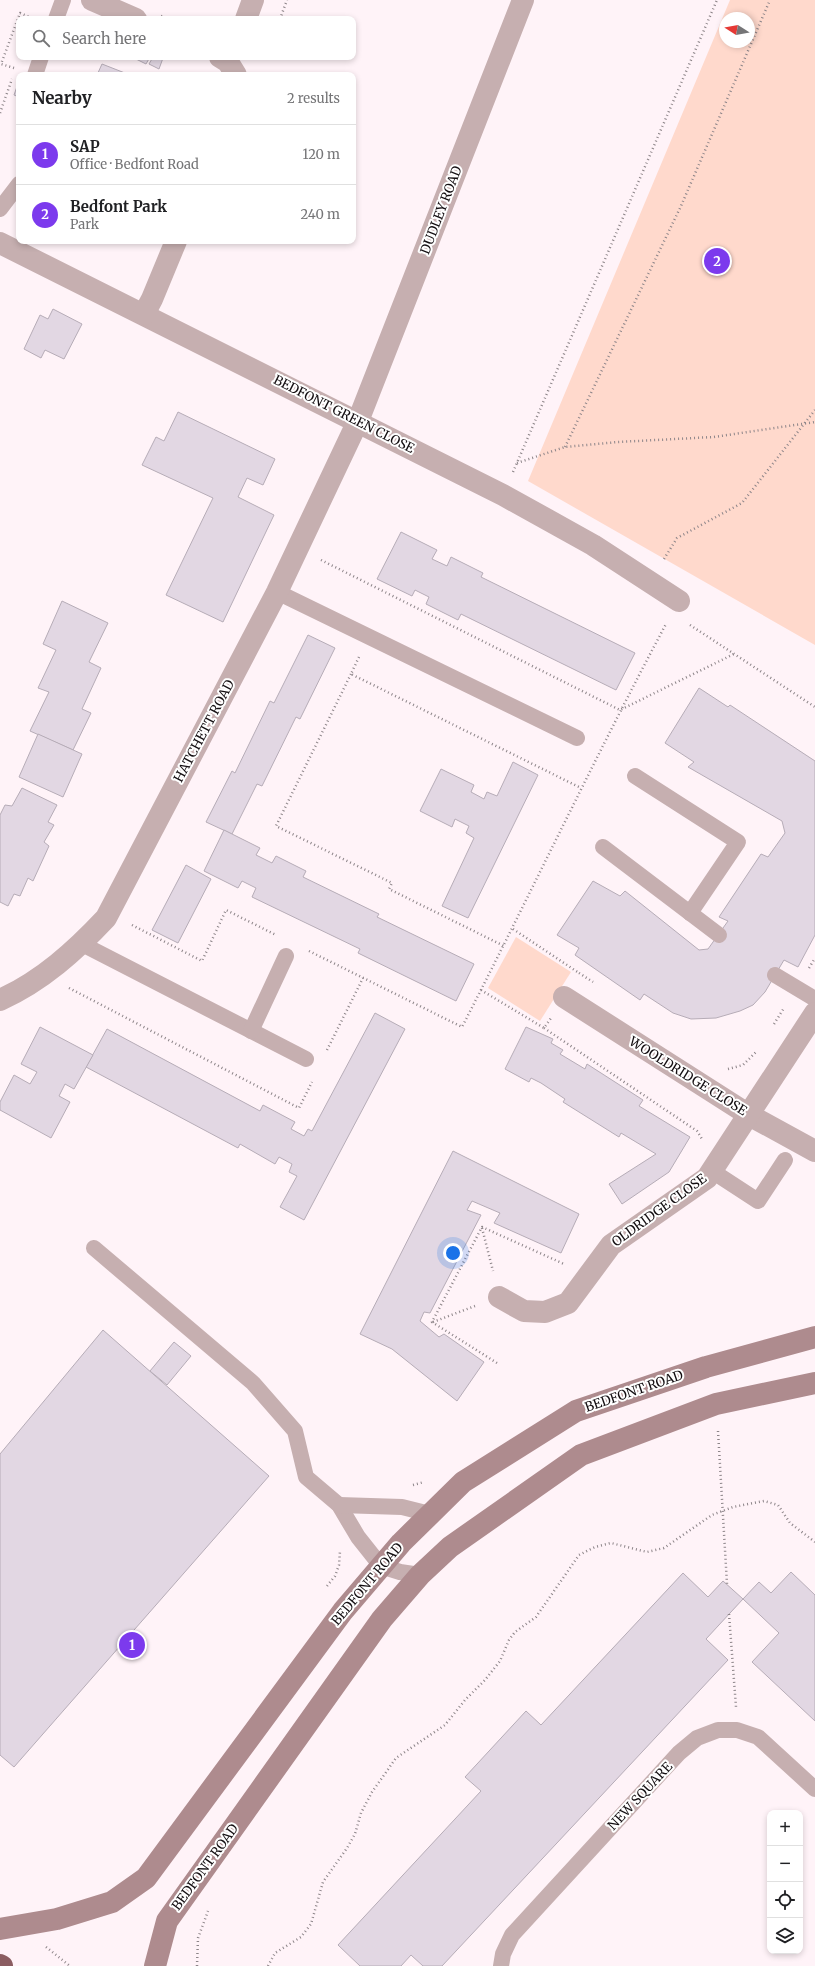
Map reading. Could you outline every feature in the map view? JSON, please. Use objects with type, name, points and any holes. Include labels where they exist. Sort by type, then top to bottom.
[{"type":"street","points":[[92,0],[129,16]]},
{"type":"street","points":[[247,16],[253,0]]},
{"type":"street","name":"DUDLEY ROAD","points":[[358,421],[523,0]]},
{"type":"street","name":"BEDFONT GREEN CLOSE","points":[[0,243],[358,421],[503,495],[593,545],[675,607]]},
{"type":"street","points":[[144,314],[152,299],[175,244]]},
{"type":"street","name":"HATCHETT ROAD","points":[[0,1000],[24,988],[52,970],[82,944],[106,918],[277,592],[358,421]]},
{"type":"street","name":"WOOLDRIDGE CLOSE","points":[[564,997],[749,1115],[815,1151]]},
{"type":"street","name":"OLDRIDGE CLOSE","points":[[499,1297],[524,1311],[545,1312],[568,1303],[610,1245],[707,1178],[815,1014]]},
{"type":"street","name":"BEDFONT ROAD","points":[[0,1929],[56,1919],[112,1902],[146,1878],[343,1611],[401,1543],[463,1482],[576,1411],[706,1367],[815,1337]]},
{"type":"street","name":"BEDFONT ROAD","points":[[155,1966],[167,1920],[382,1619],[420,1575],[450,1547],[581,1455],[716,1404],[815,1383]]},
{"type":"lane","points":[[57,16],[63,0]]},
{"type":"lane","points":[[35,72],[40,60]]},
{"type":"lane","points":[[0,209],[16,188]]},
{"type":"lane","points":[[277,592],[576,738]]},
{"type":"lane","points":[[635,776],[738,842],[690,913]]},
{"type":"lane","points":[[603,847],[719,935]]},
{"type":"lane","points":[[82,944],[306,1058]]},
{"type":"lane","points":[[251,1031],[286,956]]},
{"type":"lane","points":[[775,975],[815,999]]},
{"type":"lane","points":[[712,1171],[758,1201],[786,1160]]},
{"type":"lane","points":[[94,1248],[253,1383],[295,1431],[306,1477],[339,1506],[358,1537],[381,1566],[400,1572],[420,1575]]},
{"type":"lane","points":[[339,1506],[402,1507],[430,1514]]},
{"type":"lane","name":"NEW SQUARE","points":[[501,1966],[503,1954],[512,1935],[679,1753],[697,1738],[718,1730],[737,1730],[758,1737],[815,1789]]},
{"type":"path","points":[[281,16],[287,0]]},
{"type":"path","points":[[503,495],[717,0]]},
{"type":"path","points":[[565,447],[681,206],[770,0]]},
{"type":"path","points":[[19,16],[20,13],[27,16]]},
{"type":"path","points":[[0,113],[16,69],[1,64],[16,24]]},
{"type":"path","points":[[661,564],[677,538],[742,503],[815,410]]},
{"type":"path","points":[[517,464],[565,447],[618,442],[714,437],[815,422]]},
{"type":"path","points":[[316,557],[620,710]]},
{"type":"path","points":[[462,1027],[504,946],[620,710],[675,607],[734,654],[815,707]]},
{"type":"path","points":[[620,710],[734,654]]},
{"type":"path","points":[[360,655],[276,826],[392,883],[389,889],[504,946]]},
{"type":"path","points":[[351,674],[581,788]]},
{"type":"path","points":[[773,1025],[815,958]]},
{"type":"path","points":[[579,973],[597,985]]},
{"type":"path","points":[[326,1053],[363,978]]},
{"type":"path","points":[[66,986],[299,1108],[312,1080]]},
{"type":"path","points":[[544,1028],[697,1131],[704,1140]]},
{"type":"path","points":[[722,1067],[729,1069],[743,1065],[758,1051]]},
{"type":"path","points":[[432,1322],[499,1297],[482,1227]]},
{"type":"path","points":[[482,1227],[567,1265]]},
{"type":"path","points":[[432,1322],[482,1227]]},
{"type":"path","points":[[432,1322],[497,1363]]},
{"type":"path","points":[[713,1429],[717,1428],[727,1584]]},
{"type":"path","points":[[268,1966],[275,1953],[301,1937],[311,1924],[323,1882],[355,1834],[361,1813],[372,1792],[396,1758],[445,1725],[465,1700],[486,1680],[500,1662],[509,1640],[515,1632],[536,1617],[579,1555],[595,1547],[611,1543],[647,1552],[664,1548],[698,1523],[722,1511],[764,1501],[772,1502],[778,1505],[790,1523],[815,1542]]},
{"type":"path","points":[[324,1591],[335,1576],[339,1565],[339,1552]]},
{"type":"path","points":[[729,1614],[737,1730]]},
{"type":"path","points":[[197,1966],[198,1938],[208,1910]]},
{"type":"path","points":[[40,1943],[70,1966]]},
{"type":"shaded area","points":[[730,0],[815,0],[815,645],[528,481],[719,26],[719,48],[755,48],[755,12],[725,12]]},
{"type":"shaded area","points":[[516,937],[571,972],[540,1021],[488,988]]},
{"type":"building","points":[[138,60],[148,60],[146,64]]},
{"type":"building","points":[[151,60],[162,60],[159,69],[149,64]]},
{"type":"building","points":[[102,64],[122,72],[98,72]]},
{"type":"building","points":[[53,309],[82,324],[64,359],[45,350],[41,358],[24,349],[40,315],[48,319]]},
{"type":"building","points":[[178,412],[275,459],[263,485],[247,478],[238,497],[274,515],[223,622],[166,595],[213,498],[142,465],[156,437],[164,441]]},
{"type":"building","points":[[401,532],[437,550],[432,559],[447,566],[451,557],[483,573],[481,577],[635,653],[616,690],[461,614],[458,620],[426,604],[429,597],[415,590],[412,596],[377,579]]},
{"type":"building","points":[[62,601],[108,623],[89,662],[101,668],[82,709],[91,713],[73,750],[30,731],[49,692],[38,688],[56,650],[43,644]]},
{"type":"building","points":[[308,635],[335,648],[300,719],[296,717],[262,786],[257,784],[232,834],[206,822],[232,771],[235,773],[270,701],[274,703]]},
{"type":"building","points":[[699,688],[728,707],[730,705],[815,761],[815,935],[798,967],[784,960],[765,992],[753,1005],[740,1011],[716,1018],[691,1019],[673,1013],[644,994],[640,1000],[575,955],[579,948],[557,935],[593,881],[620,896],[625,891],[699,950],[708,949],[728,921],[719,917],[761,854],[768,857],[785,833],[782,821],[688,767],[694,762],[665,743]]},
{"type":"building","points":[[38,734],[82,754],[63,797],[19,777]]},
{"type":"building","points":[[513,762],[538,775],[468,918],[442,906],[474,838],[466,833],[469,826],[455,819],[452,827],[420,811],[441,769],[474,785],[471,792],[484,799],[487,792],[497,796]]},
{"type":"building","points":[[22,788],[57,805],[48,822],[54,825],[44,842],[49,846],[33,881],[28,878],[20,896],[14,894],[8,906],[0,902],[0,815],[5,805],[12,806]]},
{"type":"building","points":[[224,830],[260,848],[256,855],[272,863],[276,856],[306,871],[303,877],[379,914],[377,917],[474,964],[456,1001],[358,953],[360,949],[252,897],[256,888],[242,881],[238,888],[204,871]]},
{"type":"building","points":[[186,865],[211,879],[178,943],[152,930]]},
{"type":"building","points":[[375,1013],[405,1029],[304,1220],[280,1207],[297,1176],[289,1172],[292,1164],[279,1157],[275,1164],[240,1144],[238,1148],[86,1067],[107,1029],[260,1111],[263,1105],[295,1122],[291,1129],[304,1136],[308,1129],[312,1131]]},
{"type":"building","points":[[40,1027],[93,1055],[74,1089],[65,1084],[59,1096],[70,1102],[51,1138],[0,1110],[0,1102],[14,1075],[30,1084],[37,1072],[21,1064]]},
{"type":"building","points":[[526,1027],[553,1039],[551,1043],[563,1050],[560,1054],[585,1069],[587,1064],[643,1100],[639,1106],[690,1137],[669,1172],[622,1204],[609,1184],[656,1154],[621,1133],[619,1137],[563,1102],[565,1099],[541,1083],[531,1078],[529,1082],[505,1069]]},
{"type":"building","points":[[453,1151],[579,1214],[561,1253],[494,1223],[500,1213],[472,1201],[467,1210],[481,1215],[430,1313],[424,1312],[420,1321],[439,1337],[444,1334],[484,1362],[457,1401],[392,1349],[360,1334]]},
{"type":"building","points":[[103,1330],[269,1476],[14,1767],[0,1755],[0,1454]]},
{"type":"building","points":[[174,1342],[191,1356],[167,1385],[150,1371]]},
{"type":"building","points":[[791,1572],[815,1595],[815,1721],[752,1662],[779,1633],[743,1599],[759,1582],[771,1593]]},
{"type":"building","points":[[683,1573],[708,1597],[723,1581],[743,1599],[706,1639],[728,1660],[442,1966],[423,1966],[411,1955],[401,1966],[360,1966],[338,1945],[481,1791],[465,1777],[526,1711],[541,1725]]},
{"type":"place","name":"Bedfont Park","points":[[717,261]]},
{"type":"place","name":"SAP","points":[[132,1645]]}]
